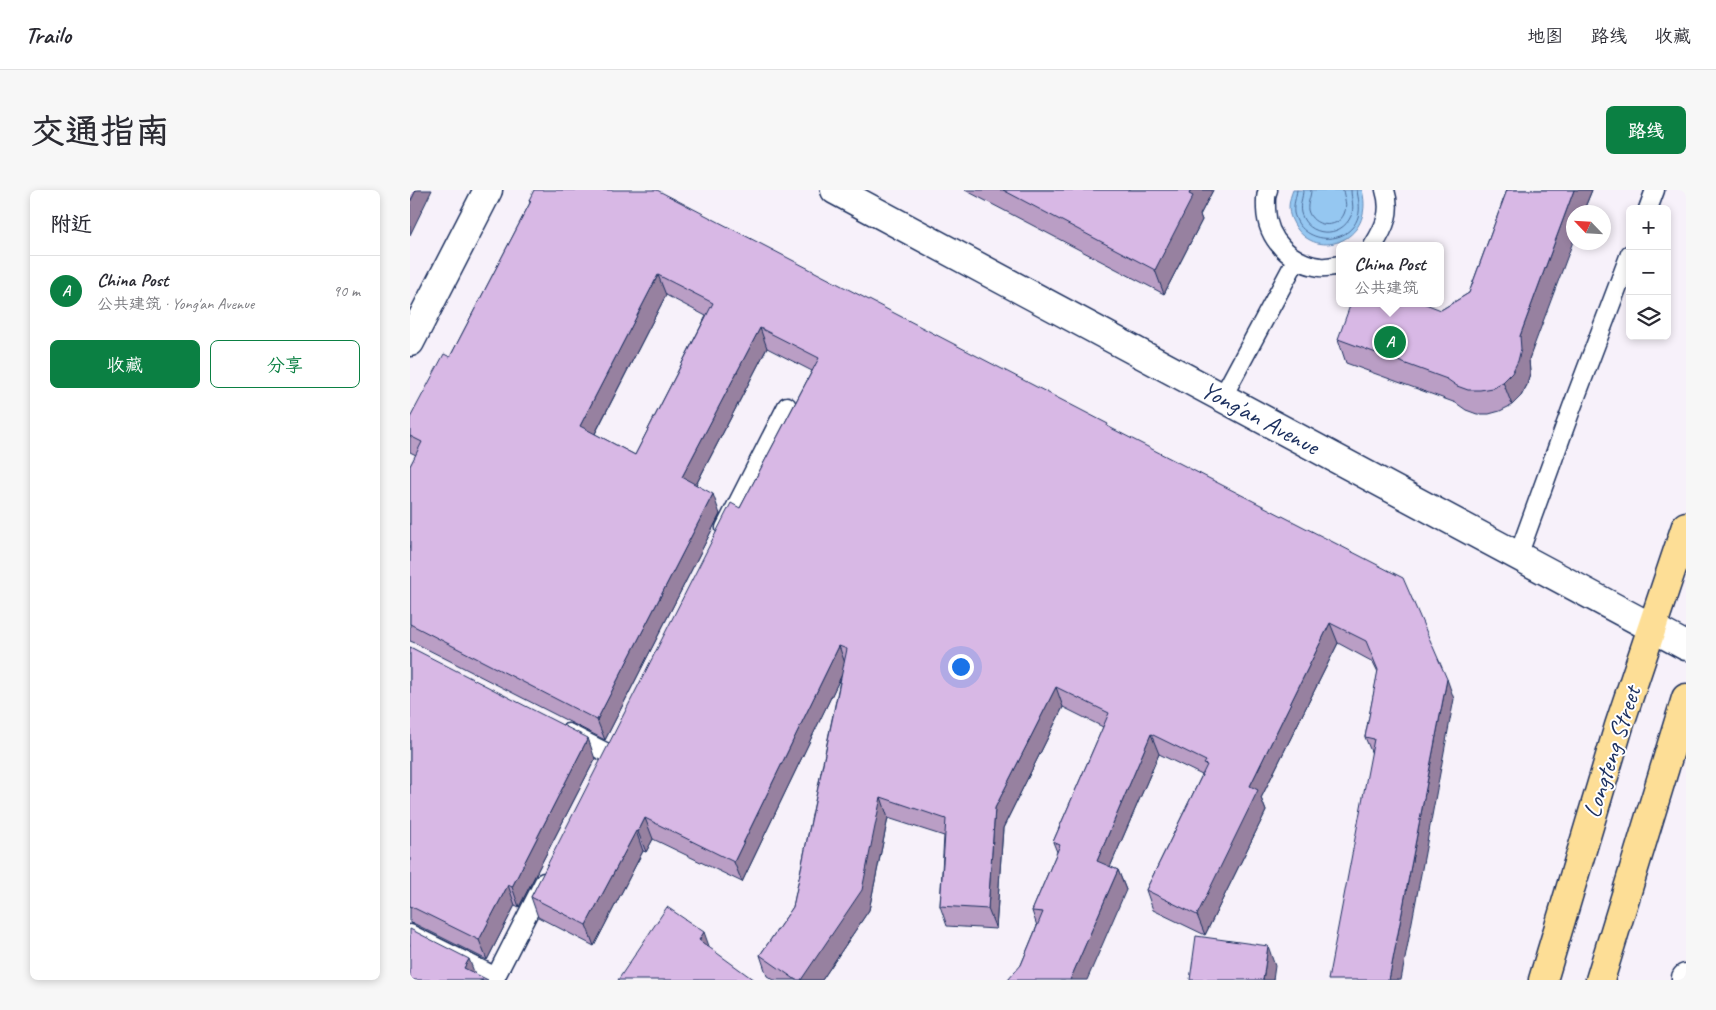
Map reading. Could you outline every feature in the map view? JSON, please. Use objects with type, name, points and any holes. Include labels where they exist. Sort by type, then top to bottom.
[{"type":"highway","name":"Longteng Street","points":[[1543,980],[1619,726],[1686,526]]},
{"type":"highway","points":[[1600,980],[1686,698]]},
{"type":"street","points":[[410,342],[488,190]]},
{"type":"street","name":"Yong'an Avenue","points":[[835,190],[1686,646]]},
{"type":"lane","points":[[1268,190],[1266,194],[1266,220],[1277,243],[1296,260],[1322,268],[1336,266]]},
{"type":"lane","points":[[1376,242],[1385,227],[1389,201],[1385,190]]},
{"type":"lane","points":[[1649,205],[1655,190]]},
{"type":"lane","points":[[1222,398],[1296,260]]},
{"type":"lane","points":[[1518,556],[1626,265]]},
{"type":"lane","points":[[716,545],[787,406]]},
{"type":"lane","points":[[557,728],[609,754]]},
{"type":"lane","points":[[600,772],[618,737]]},
{"type":"lane","points":[[410,934],[495,978],[550,870]]},
{"type":"water","points":[[1293,190],[1362,190],[1364,208],[1360,223],[1351,234],[1340,241],[1327,244],[1313,242],[1301,234],[1290,216],[1289,205]]},
{"type":"building","points":[[410,190],[416,190],[410,202]]},
{"type":"building","points":[[534,190],[657,190],[1108,424],[1107,426],[1403,578],[1447,679],[1389,980],[1328,980],[1374,739],[1365,737],[1378,670],[1366,641],[1330,623],[1250,786],[1258,790],[1197,915],[1146,890],[1207,765],[1204,764],[1206,761],[1151,734],[1097,861],[1118,870],[1070,980],[1008,980],[1021,965],[1043,912],[1032,911],[1060,845],[1053,842],[1109,713],[1056,687],[995,808],[988,909],[940,906],[946,819],[881,797],[862,890],[801,980],[796,980],[760,955],[793,907],[847,649],[839,646],[734,862],[645,818],[638,832],[636,831],[586,925],[531,897],[731,503],[740,508],[819,358],[760,328],[682,477],[713,494],[597,720],[410,624],[410,466],[422,442],[410,436],[410,418],[444,354],[450,357],[531,201],[529,200]],"holes":[[[658,275],[713,303],[635,455],[580,426]]]},
{"type":"building","points":[[1003,190],[1191,190],[1189,194],[1193,196],[1155,270]]},
{"type":"building","points":[[1507,190],[1574,190],[1568,205],[1566,205],[1566,212],[1520,336],[1521,349],[1518,361],[1512,373],[1503,382],[1492,388],[1468,390],[1457,386],[1447,379],[1338,339],[1350,307],[1433,307],[1441,310],[1469,293]]},
{"type":"building","points":[[410,647],[588,738],[512,887],[508,885],[479,940],[410,906]]},
{"type":"building","points":[[667,907],[704,932],[699,940],[754,980],[618,980]]},
{"type":"building","points":[[410,929],[469,959],[464,968],[488,980],[410,980]]},
{"type":"building","points":[[1196,936],[1268,946],[1263,980],[1190,980]]},
{"type":"place","name":"China Post","points":[[1390,342]]}]
